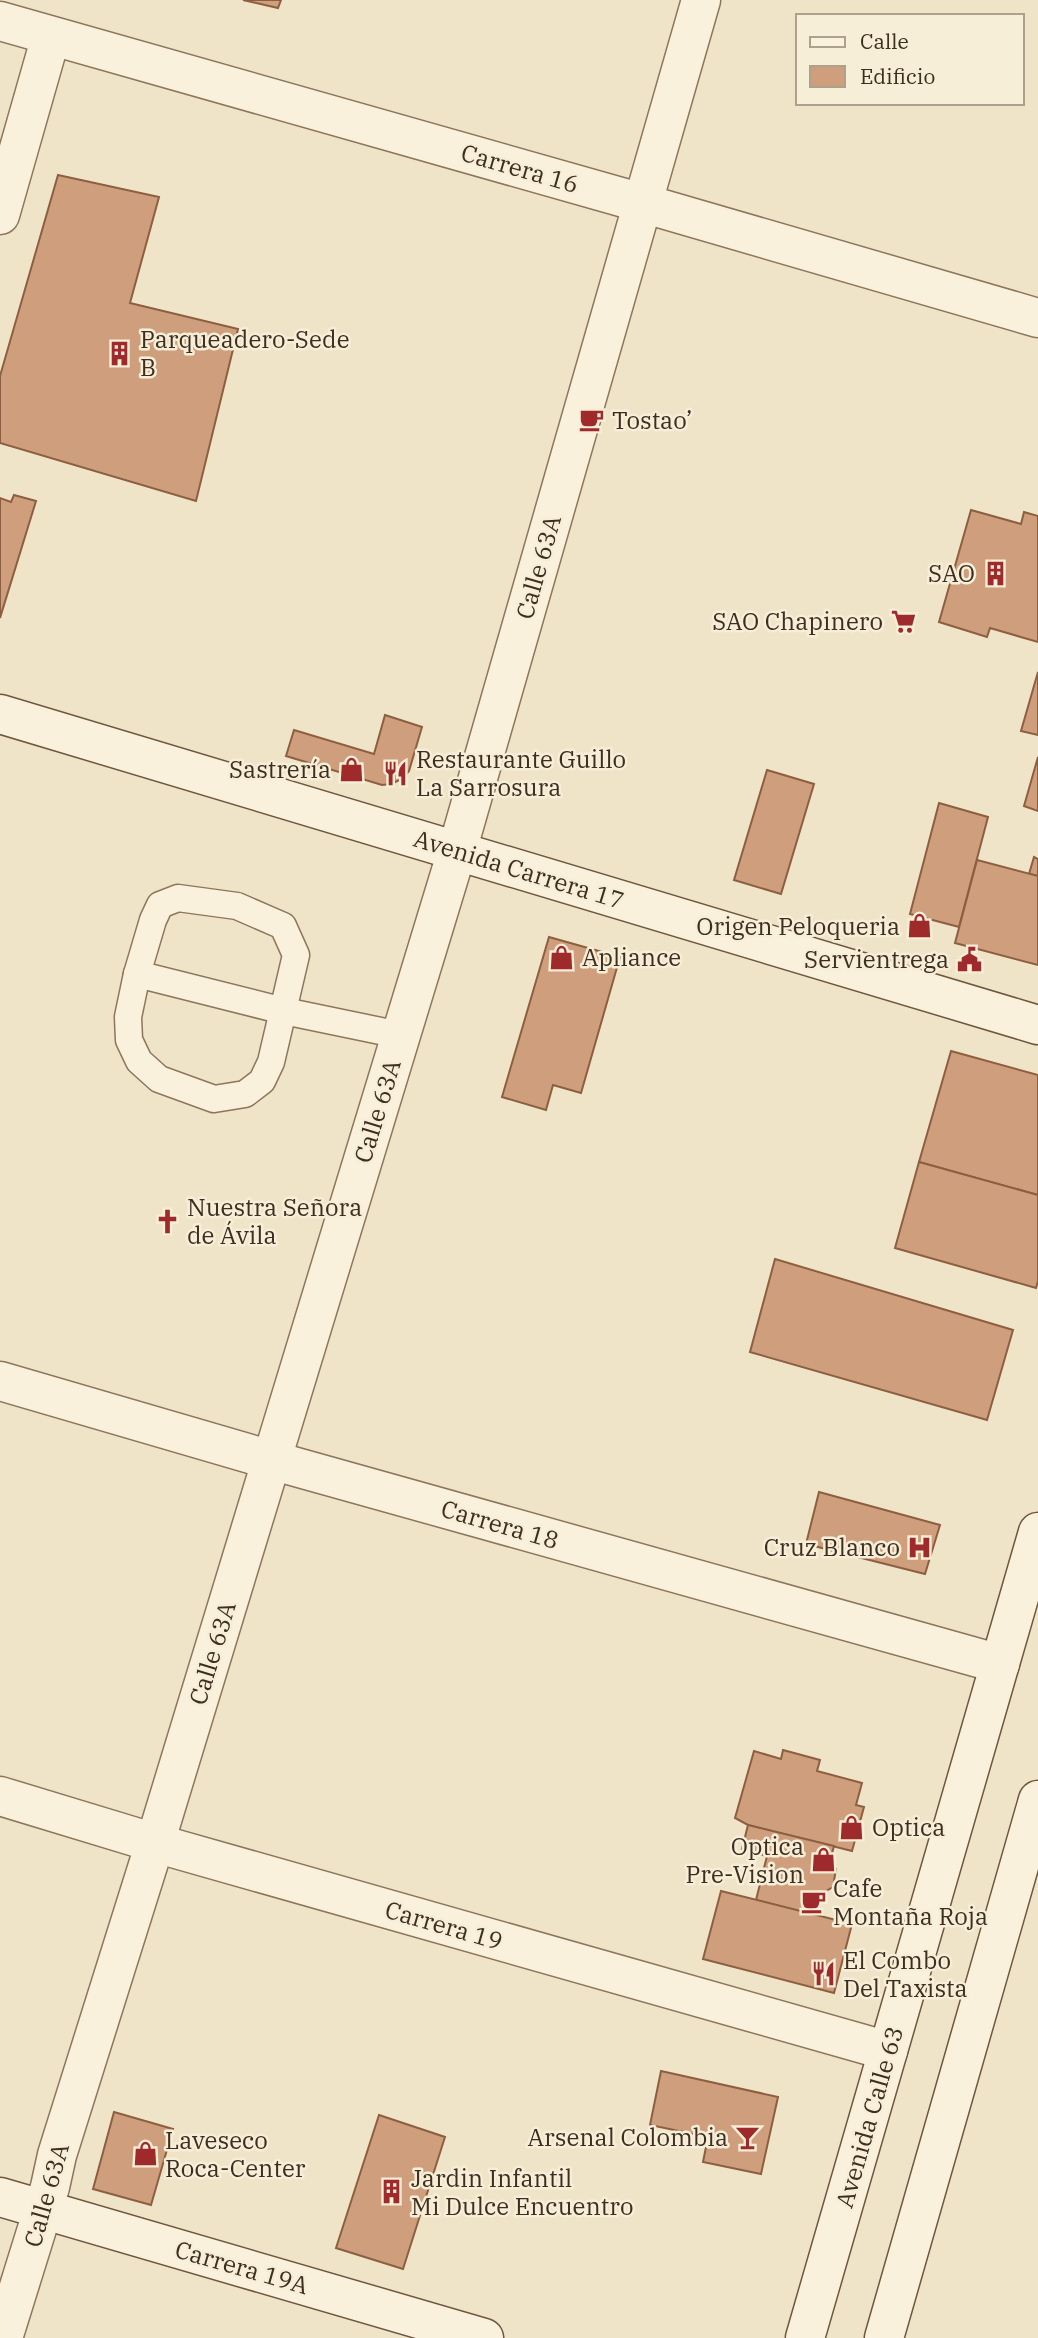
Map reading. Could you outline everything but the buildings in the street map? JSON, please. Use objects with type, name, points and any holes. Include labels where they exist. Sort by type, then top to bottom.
[{"type":"street","name":"Calle 63A","points":[[3,2338],[457,851],[701,0]]},
{"type":"street","name":"Carrera 16","points":[[0,22],[1038,318]]},
{"type":"street","points":[[0,215],[51,36]]},
{"type":"street","name":"Avenida Carrera 17","points":[[0,714],[1038,1025]]},
{"type":"street","name":"Carrera 18","points":[[0,1381],[271,1460],[1000,1664]]},
{"type":"street","name":"Avenida Calle 63","points":[[805,2338],[1038,1532]]},
{"type":"street","name":"Carrera 19","points":[[0,1796],[155,1843],[888,2051]]},
{"type":"street","points":[[884,2338],[1038,1800]]},
{"type":"street","name":"Carrera 19A","points":[[0,2197],[484,2338]]},
{"type":"lane","points":[[178,898],[237,906],[283,926],[296,955],[271,1062],[262,1081],[245,1094],[214,1099],[159,1079],[139,1061],[129,1040],[128,1017],[137,974],[160,905],[178,898]]},
{"type":"lane","points":[[137,974],[284,1011],[400,1035]]},
{"type":"place","name":"Parqueadero-Sede B","points":[[120,353]]},
{"type":"place","name":"Tostao’","points":[[592,420]]},
{"type":"place","name":"SAO","points":[[995,573]]},
{"type":"place","name":"SAO Chapinero","points":[[903,621]]},
{"type":"place","name":"Sastrería","points":[[351,769]]},
{"type":"place","name":"Restaurante Guillo La Sarrosura","points":[[396,773]]},
{"type":"place","name":"Origen Peloqueria","points":[[920,926]]},
{"type":"place","name":"Apliance","points":[[562,957]]},
{"type":"place","name":"Servientrega","points":[[969,959]]},
{"type":"place","name":"Nuestra Señora de Ávila","points":[[167,1221]]},
{"type":"place","name":"Cruz Blanco","points":[[920,1547]]},
{"type":"place","name":"Optica","points":[[852,1827]]},
{"type":"place","name":"Optica Pre-Vision","points":[[824,1860]]},
{"type":"place","name":"Cafe Montaña Roja","points":[[813,1902]]},
{"type":"place","name":"El Combo Del Taxista","points":[[823,1974]]},
{"type":"place","name":"Arsenal Colombia","points":[[748,2137]]},
{"type":"place","name":"Laveseco Roca-Center","points":[[145,2154]]},
{"type":"place","name":"Jardin Infantil Mi Dulce Encuentro","points":[[391,2192]]}]
